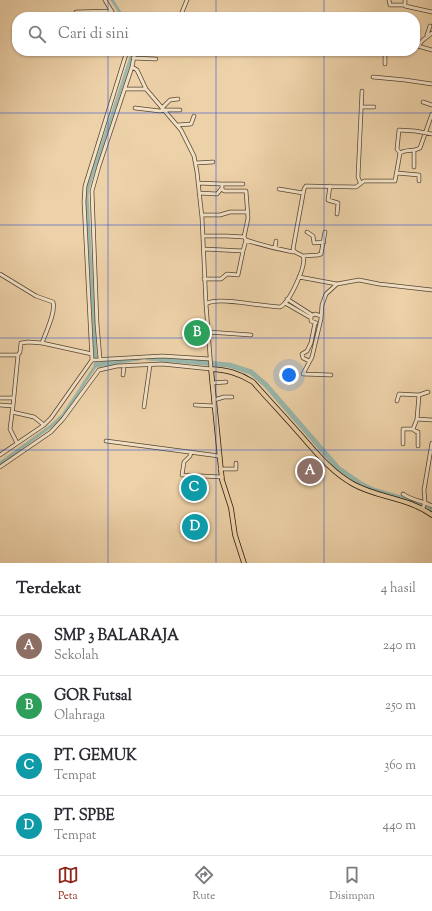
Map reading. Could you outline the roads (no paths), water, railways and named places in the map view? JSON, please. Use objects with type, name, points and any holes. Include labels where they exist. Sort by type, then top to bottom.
[{"type":"main road","points":[[244,563],[235,535],[231,508],[220,469],[211,368],[233,372],[253,382],[320,458],[344,478],[366,489],[424,506],[432,515]]},
{"type":"street","points":[[105,0],[112,11]]},
{"type":"street","points":[[182,12],[187,0]]},
{"type":"street","points":[[389,0],[390,5],[404,5],[432,12]]},
{"type":"street","points":[[404,5],[405,0]]},
{"type":"street","points":[[76,12],[112,11]]},
{"type":"street","points":[[420,43],[426,36],[430,26]]},
{"type":"street","points":[[426,36],[432,33]]},
{"type":"street","points":[[420,47],[432,50]]},
{"type":"street","points":[[0,455],[44,424],[50,418],[93,360],[84,202],[85,186],[125,56]]},
{"type":"street","points":[[385,56],[385,64]]},
{"type":"street","points":[[102,367],[99,360],[92,191],[97,171],[132,67],[133,58],[156,59]]},
{"type":"street","points":[[0,467],[51,432],[63,419],[96,373],[102,367],[162,364],[211,368],[204,279],[202,215],[196,163],[186,138],[178,125],[146,89],[137,70],[132,67]]},
{"type":"street","points":[[373,78],[405,80],[432,84]]},
{"type":"street","points":[[125,89],[146,89]]},
{"type":"street","points":[[360,182],[358,177],[362,91]]},
{"type":"street","points":[[163,109],[170,100],[178,99]]},
{"type":"street","points":[[423,102],[432,105]]},
{"type":"street","points":[[361,107],[374,107]]},
{"type":"street","points":[[135,108],[160,111],[163,109],[180,110]]},
{"type":"street","points":[[400,153],[404,151],[414,151],[420,148],[432,114]]},
{"type":"street","points":[[178,125],[191,124],[194,116]]},
{"type":"street","points":[[294,251],[303,193],[306,186],[356,186],[360,182],[364,181],[396,180],[400,153],[397,149],[399,130],[432,134]]},
{"type":"street","points":[[414,151],[414,167]]},
{"type":"street","points":[[196,163],[213,162]]},
{"type":"street","points":[[397,173],[419,174],[419,181]]},
{"type":"street","points":[[198,183],[242,184]]},
{"type":"street","points":[[200,193],[217,194],[222,188],[222,184]]},
{"type":"street","points":[[330,186],[328,200],[338,203],[337,214]]},
{"type":"street","points":[[204,279],[221,279],[227,274],[238,275],[243,250],[248,212],[246,190],[224,191],[222,188]]},
{"type":"street","points":[[279,189],[303,193]]},
{"type":"street","points":[[202,215],[248,212]]},
{"type":"street","points":[[308,232],[312,234],[314,243],[324,242]]},
{"type":"street","points":[[203,236],[227,236],[245,239],[274,248],[292,252],[294,251],[303,256],[320,255],[325,232]]},
{"type":"street","points":[[274,248],[276,241]]},
{"type":"street","points":[[204,249],[243,250]]},
{"type":"street","points":[[206,304],[210,302],[228,302],[280,307],[285,303],[299,277],[304,263],[303,256]]},
{"type":"street","points":[[0,274],[36,296],[53,302],[52,317],[42,343]]},
{"type":"street","points":[[299,277],[337,284],[359,280],[379,284],[432,290]]},
{"type":"street","points":[[331,375],[304,374],[309,361],[311,360],[326,294],[337,284]]},
{"type":"street","points":[[287,299],[312,316],[312,321],[315,323],[311,342],[307,351],[303,353],[302,356],[305,360],[309,361]]},
{"type":"street","points":[[285,303],[312,316],[315,314],[321,316]]},
{"type":"street","points":[[315,323],[320,323]]},
{"type":"street","points":[[208,332],[251,335]]},
{"type":"street","points":[[17,443],[10,429],[18,356],[22,343],[42,343],[92,354]]},
{"type":"street","points":[[307,351],[312,353]]},
{"type":"street","points":[[0,355],[18,356]]},
{"type":"street","points":[[93,360],[162,356],[210,360]]},
{"type":"street","points":[[144,407],[150,365]]},
{"type":"street","points":[[123,375],[124,366]]},
{"type":"street","points":[[212,383],[226,382]]},
{"type":"street","points":[[397,401],[399,394],[419,395],[428,392]]},
{"type":"street","points":[[413,429],[416,419],[419,395]]},
{"type":"street","points":[[214,400],[224,397],[232,397]]},
{"type":"street","points":[[0,398],[13,398]]},
{"type":"street","points":[[0,405],[12,406]]},
{"type":"street","points":[[195,405],[214,406]]},
{"type":"street","points":[[12,412],[34,417],[44,424]]},
{"type":"street","points":[[416,419],[432,420]]},
{"type":"street","points":[[403,444],[403,429],[413,429],[418,432],[416,436],[418,446]]},
{"type":"street","points":[[106,440],[219,456]]},
{"type":"street","points":[[424,506],[424,490],[430,471],[432,444]]},
{"type":"street","points":[[191,452],[190,456],[184,462],[182,475],[222,478]]},
{"type":"street","points":[[220,469],[236,469],[236,463]]},
{"type":"street","points":[[403,494],[424,506],[432,506]]},
{"type":"waterway","points":[[112,0],[120,12]]},
{"type":"waterway","points":[[0,463],[51,426],[63,415],[96,365],[87,195],[131,56]]},
{"type":"waterway","points":[[96,365],[139,358]]},
{"type":"waterway","points":[[148,358],[229,365],[251,372],[266,385],[338,468],[361,484],[373,490],[411,501],[432,511]]},
{"type":"place","name":"GOR Futsal","points":[[197,333]]},
{"type":"place","name":"SMP 3 BALARAJA","points":[[310,471]]},
{"type":"place","name":"PT. GEMUK","points":[[194,488]]},
{"type":"place","name":"PT. SPBE","points":[[195,527]]}]
